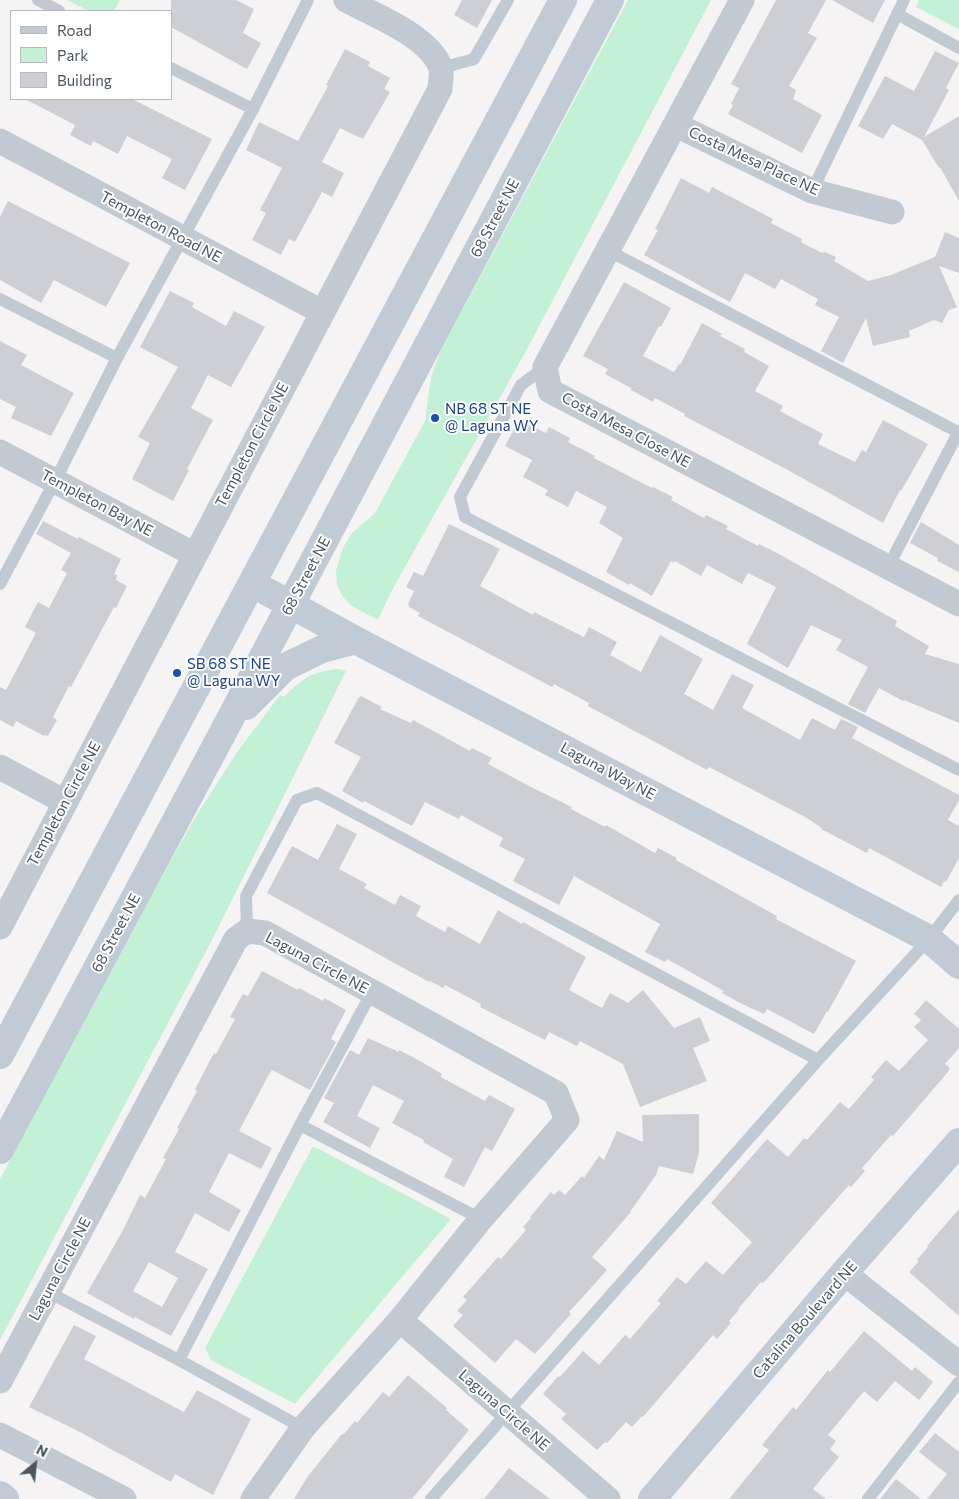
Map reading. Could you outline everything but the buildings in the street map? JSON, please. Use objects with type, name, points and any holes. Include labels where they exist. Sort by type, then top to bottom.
[{"type":"main road","points":[[0,1055],[563,0]]},
{"type":"main road","name":"68 Street NE","points":[[0,1150],[610,0]]},
{"type":"main road","name":"Laguna Way NE","points":[[253,584],[356,640],[929,939],[959,965]]},
{"type":"main road","points":[[228,723],[285,667],[322,649],[356,640]]},
{"type":"main road","name":"Catalina Boulevard NE","points":[[652,1499],[844,1273],[959,1142]]},
{"type":"main road","points":[[0,1495],[5,1499]]},
{"type":"street","points":[[346,0],[416,37],[431,51],[442,68]]},
{"type":"street","points":[[545,367],[742,0]]},
{"type":"street","name":"Templeton Circle NE","points":[[0,926],[440,89],[442,68]]},
{"type":"street","name":"Costa Mesa Place NE","points":[[676,125],[812,191],[892,212]]},
{"type":"street","name":"Templeton Road NE","points":[[0,141],[181,239],[322,312]]},
{"type":"street","name":"Costa Mesa Close NE","points":[[545,367],[550,391],[959,604]]},
{"type":"street","name":"Templeton Bay NE","points":[[0,452],[195,555]]},
{"type":"street","points":[[0,767],[66,802]]},
{"type":"street","name":"Laguna Circle NE","points":[[0,1381],[236,939],[247,931],[265,933],[556,1093],[566,1120],[480,1219],[400,1320],[303,1428],[253,1499]]},
{"type":"street","points":[[844,1273],[959,1364]]},
{"type":"street","name":"Laguna Circle NE","points":[[400,1320],[608,1499]]},
{"type":"street","points":[[0,1435],[124,1499]]},
{"type":"lane","points":[[38,0],[58,10]]},
{"type":"lane","points":[[0,584],[116,358],[253,109],[308,0]]},
{"type":"lane","points":[[442,68],[474,59],[508,0]]},
{"type":"lane","points":[[812,191],[904,0]]},
{"type":"lane","points":[[897,14],[959,48]]},
{"type":"lane","points":[[172,68],[253,109]]},
{"type":"lane","points":[[607,250],[959,432],[888,567]]},
{"type":"lane","points":[[0,299],[116,358]]},
{"type":"lane","points":[[545,367],[521,385],[460,497],[465,517],[959,770]]},
{"type":"lane","points":[[247,931],[246,896],[298,800],[317,793],[818,1060]]},
{"type":"lane","points":[[430,1499],[818,1060],[929,939],[959,900]]},
{"type":"lane","points":[[178,1360],[300,1125],[372,992]]},
{"type":"lane","points":[[300,1125],[480,1219]]},
{"type":"lane","points":[[48,1292],[303,1428]]},
{"type":"lane","points":[[868,1499],[959,1382]]},
{"type":"green space","points":[[67,0],[120,0],[115,10],[87,10]]},
{"type":"green space","points":[[628,0],[711,0],[526,351],[391,592],[378,620],[352,606],[343,597],[337,585],[336,570],[343,548],[351,534],[375,513],[425,421],[431,377],[441,350]]},
{"type":"green space","points":[[919,0],[959,0],[959,29],[916,7]]},
{"type":"green space","points":[[338,669],[346,671],[211,942],[0,1340],[0,1179],[154,891],[196,816],[238,751],[280,695],[284,697],[302,681],[314,674]]},
{"type":"green space","points":[[313,1146],[451,1219],[295,1404],[211,1360],[205,1348]]},
{"type":"place","name":"NB 68 ST NE @ Laguna WY","points":[[435,418]]},
{"type":"place","name":"SB 68 ST NE @ Laguna WY","points":[[177,673]]}]
